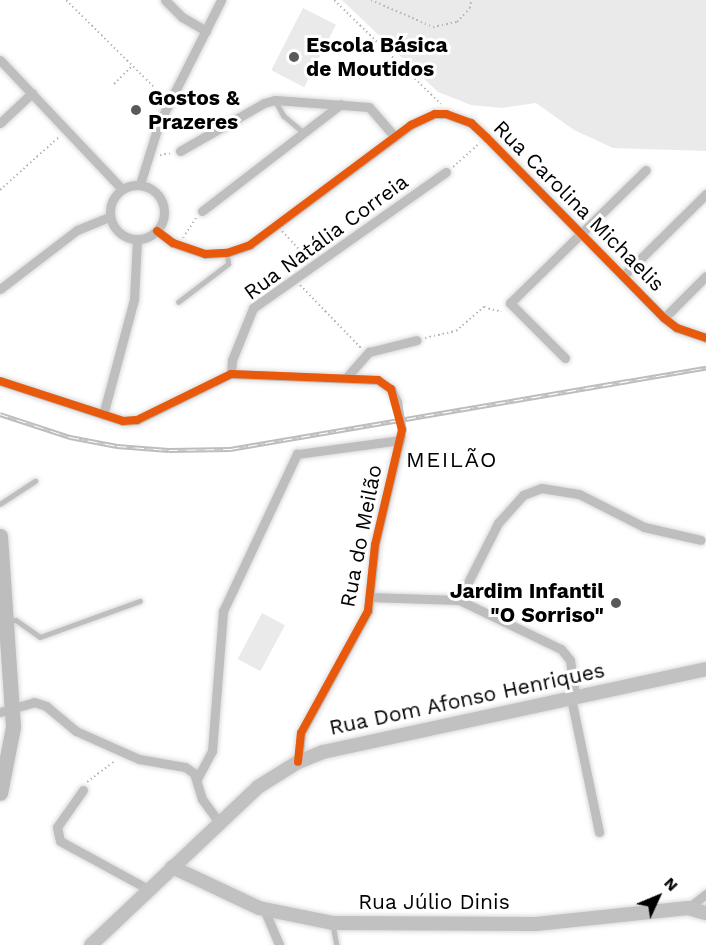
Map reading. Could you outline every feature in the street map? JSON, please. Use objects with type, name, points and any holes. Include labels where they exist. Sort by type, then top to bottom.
[{"type":"main road","points":[[0,536],[8,621],[6,711],[11,749],[0,793]]},
{"type":"main road","name":"Rua Dom Afonso Henriques","points":[[91,945],[219,822],[258,788],[298,762],[323,752],[706,669]]},
{"type":"main road","name":"Rua Júlio Dinis","points":[[172,867],[264,909],[333,923],[536,924],[688,908],[706,913]]},
{"type":"street","points":[[165,0],[182,17],[206,31]]},
{"type":"street","points":[[140,184],[148,154],[170,100],[221,0]]},
{"type":"street","points":[[0,60],[121,189]]},
{"type":"street","points":[[0,123],[32,93]]},
{"type":"street","points":[[180,151],[264,103],[275,100],[341,104],[375,109],[395,137]]},
{"type":"street","points":[[202,211],[341,104]]},
{"type":"street","points":[[157,231],[180,246],[205,254],[227,253],[250,245],[395,137],[435,114],[454,116]]},
{"type":"street","name":"Rua Carolina Michaelis","points":[[454,116],[471,123],[486,137],[664,318],[677,328],[706,338]]},
{"type":"street","points":[[565,358],[510,303],[646,170]]},
{"type":"street","name":"Rua Natália Correia","points":[[231,374],[232,360],[247,317],[313,265],[446,172]]},
{"type":"street","points":[[140,184],[154,192],[164,207],[157,231],[137,240],[122,236],[110,217],[111,203],[121,189],[140,184]]},
{"type":"street","points":[[623,276],[706,194]]},
{"type":"street","points":[[0,289],[77,230],[110,217]]},
{"type":"street","points":[[103,415],[134,299],[137,240]]},
{"type":"street","points":[[664,318],[706,276]]},
{"type":"street","points":[[346,378],[366,354],[417,340]]},
{"type":"street","name":"Rua do Meilão","points":[[0,381],[103,415],[137,420],[231,374],[378,380],[391,389],[397,402],[401,435],[375,545],[368,610],[332,683],[302,733],[298,762]]},
{"type":"street","points":[[197,779],[212,751],[223,610],[297,454],[401,435]]},
{"type":"street","points":[[459,600],[498,523],[523,495],[541,488],[579,494],[644,527],[701,540]]},
{"type":"street","points":[[370,597],[459,600],[561,649],[570,660],[574,689],[571,698],[599,832]]},
{"type":"street","points":[[6,711],[26,702],[46,706],[76,731],[156,764],[185,767],[197,779],[202,799],[219,822]]},
{"type":"street","points":[[82,790],[57,827],[60,841],[148,889]]},
{"type":"street","points":[[688,908],[706,894]]},
{"type":"street","points":[[264,909],[279,945]]},
{"type":"lane","points":[[275,100],[284,116],[304,133]]},
{"type":"lane","points":[[178,302],[228,264],[227,253]]},
{"type":"lane","points":[[0,504],[35,481]]},
{"type":"lane","points":[[8,621],[16,620],[40,638],[141,601]]},
{"type":"lane","points":[[333,923],[337,945]]},
{"type":"path","points":[[66,0],[155,91],[170,100]]},
{"type":"path","points":[[333,0],[454,116]]},
{"type":"path","points":[[371,0],[433,27],[458,22],[470,8],[471,0]]},
{"type":"path","points":[[114,84],[131,67]]},
{"type":"path","points":[[0,190],[66,130]]},
{"type":"path","points":[[446,172],[486,137]]},
{"type":"path","points":[[148,154],[180,151]]},
{"type":"path","points":[[180,246],[188,228],[202,211]]},
{"type":"path","points":[[276,225],[313,265]]},
{"type":"path","points":[[294,279],[366,354]]},
{"type":"path","points":[[417,340],[456,331],[484,307],[501,312]]},
{"type":"path","points":[[82,790],[123,751]]},
{"type":"shaded area","points":[[342,0],[706,0],[706,151],[613,148],[574,130],[536,103],[502,108],[471,105],[438,92]]},
{"type":"shaded area","points":[[303,8],[336,25],[304,87],[271,70]]},
{"type":"shaded area","points":[[262,613],[285,625],[261,671],[238,659]]},
{"type":"railway","points":[[0,414],[70,437],[117,446],[169,450],[230,449],[706,368]]},
{"type":"cycle path","points":[[157,231],[173,243],[205,254],[227,253],[250,245],[411,125],[435,114],[446,114],[471,123],[486,137],[664,318],[677,328],[706,338]]},
{"type":"cycle path","points":[[0,381],[123,421],[137,420],[231,374],[378,380],[391,389],[402,430],[375,545],[368,611],[301,733],[298,762]]},
{"type":"place","name":"Escola Básica de Moutidos","points":[[294,57]]},
{"type":"place","name":"Gostos & Prazeres","points":[[136,110]]},
{"type":"place","name":"Jardim Infantil \"O Sorriso\"","points":[[616,603]]},
{"type":"district","name":"MEILÃO","points":[[452,460]]}]
